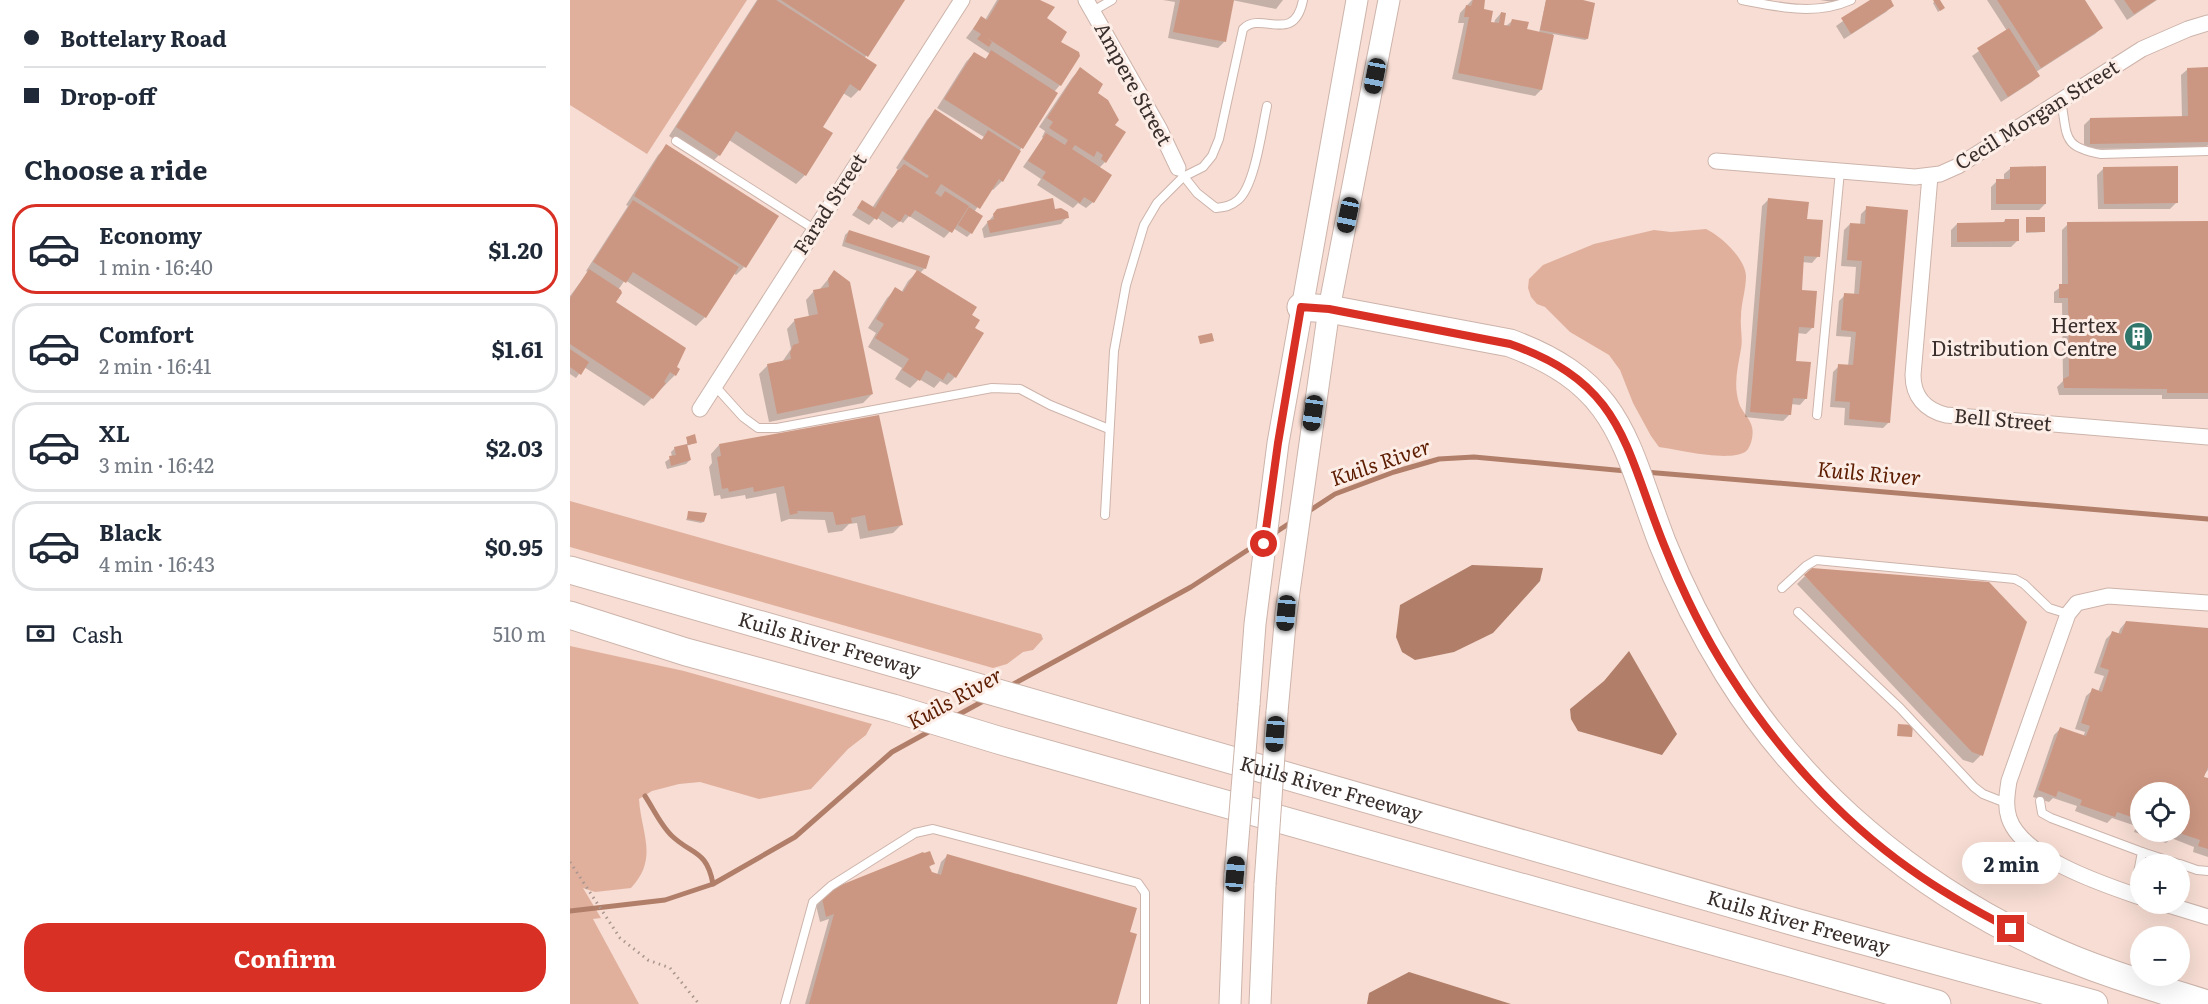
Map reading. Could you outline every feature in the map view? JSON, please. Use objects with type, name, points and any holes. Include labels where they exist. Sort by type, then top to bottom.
[{"type":"highway","points":[[1301,307],[1329,309],[1510,344],[1538,354],[1570,372],[1590,388],[1603,403],[1627,445],[1663,544],[1682,589],[1701,625],[1740,691],[1804,773],[1857,825],[1909,868],[1976,911],[2046,948],[2207,1004]]},
{"type":"highway","name":"Kuils River Freeway","points":[[570,570],[1795,922],[2094,1004]]},
{"type":"highway","name":"Kuils River Freeway","points":[[570,615],[686,652],[893,708],[998,740],[1937,1004]]},
{"type":"highway","points":[[570,634],[630,648],[686,652]]},
{"type":"main road","points":[[1230,1004],[1235,874],[1255,624],[1278,443],[1357,0]]},
{"type":"main road","points":[[1260,1004],[1265,884],[1286,613],[1329,309],[1389,0]]},
{"type":"street","name":"Farad Street","points":[[700,409],[962,0]]},
{"type":"street","name":"Ampere Street","points":[[1090,6],[1159,128],[1181,172]]},
{"type":"street","name":"Cecil Morgan Street","points":[[1716,161],[1915,177],[1930,176],[1959,166],[2142,49],[2208,23]]},
{"type":"street","name":"Bell Street","points":[[1930,176],[1913,375],[1915,389],[1922,402],[1936,413],[1946,415],[2208,437]]},
{"type":"street","points":[[2130,894],[2097,883],[2032,847],[2017,832],[2009,819],[2006,804],[2009,782],[2068,614],[2077,603],[2108,596],[2208,603]]},
{"type":"street","points":[[2190,912],[2208,917]]},
{"type":"lane","points":[[1090,6],[1112,0]]},
{"type":"lane","points":[[1105,515],[1114,351],[1126,285],[1144,225],[1157,203],[1181,172],[1203,168],[1212,156],[1243,29],[1250,24],[1283,24],[1294,21],[1303,0]]},
{"type":"lane","points":[[1742,0],[1807,11],[1851,0]]},
{"type":"lane","points":[[2061,101],[2069,140],[2074,147],[2084,151],[2101,154],[2208,151]]},
{"type":"lane","points":[[1181,172],[1197,193],[1216,208],[1228,207],[1240,199],[1248,186],[1257,156],[1266,105]]},
{"type":"lane","points":[[676,141],[814,229]]},
{"type":"lane","points":[[1817,415],[1840,171]]},
{"type":"lane","points":[[715,386],[743,417],[758,428],[777,428],[992,388],[1020,389],[1050,405],[1109,429]]},
{"type":"lane","points":[[1782,588],[1816,560],[1828,561],[2015,579],[2024,584],[2049,608],[2068,614]]},
{"type":"lane","points":[[1798,612],[1900,708],[1974,787],[1983,794],[2006,804]]},
{"type":"lane","points":[[2040,801],[2042,813],[2051,818],[2148,854]]},
{"type":"lane","points":[[785,1004],[813,902],[831,886],[915,833],[933,829],[1138,883],[1144,894],[1145,1004]]},
{"type":"lane","points":[[2190,868],[2208,871]]},
{"type":"path","points":[[570,862],[620,938],[648,960],[670,968],[699,1004]]},
{"type":"shaded area","points":[[570,0],[747,0],[647,154],[570,105]]},
{"type":"shaded area","points":[[1706,229],[1737,255],[1745,269],[1746,276],[1741,312],[1742,345],[1736,389],[1740,406],[1751,424],[1753,433],[1747,450],[1737,455],[1716,456],[1659,447],[1633,403],[1620,370],[1609,355],[1570,332],[1545,307],[1537,304],[1528,288],[1529,279],[1543,265],[1594,244],[1654,230],[1671,232]]},
{"type":"shaded area","points":[[570,501],[1041,634],[1043,639],[1033,650],[1023,652],[1007,664],[993,668],[570,547]]},
{"type":"shaded area","points":[[1472,565],[1543,568],[1540,581],[1493,633],[1454,652],[1415,660],[1402,652],[1396,637],[1400,605]]},
{"type":"shaded area","points":[[570,646],[684,671],[872,724],[866,735],[848,749],[811,789],[759,799],[700,782],[679,784],[652,791],[639,799],[646,856],[639,877],[631,888],[595,892],[583,888],[601,918],[593,919],[639,1004],[570,1004]]},
{"type":"shaded area","points":[[1629,651],[1677,734],[1662,755],[1578,731],[1571,719],[1570,709],[1604,681]]},
{"type":"shaded area","points":[[1409,972],[1511,1004],[1367,1004],[1369,993]]},
{"type":"building","points":[[758,0],[776,0],[877,65],[860,91],[850,84],[823,127],[833,133],[806,176],[736,131],[720,156],[676,127]]},
{"type":"building","points":[[781,0],[905,0],[868,57]]},
{"type":"building","points":[[999,0],[1040,0],[1055,7],[1047,18],[1067,32],[1061,42],[1079,52],[1080,56],[1061,86],[987,38],[992,42],[989,47],[977,39],[981,34],[973,29],[981,16],[987,20]]},
{"type":"building","points":[[1180,0],[1234,0],[1226,42],[1173,32]]},
{"type":"building","points":[[1473,0],[1485,0],[1484,9],[1493,11],[1491,22],[1499,23],[1501,12],[1506,13],[1504,25],[1510,26],[1512,19],[1529,22],[1527,29],[1554,35],[1542,90],[1458,73],[1469,17],[1464,17],[1466,5],[1471,6]]},
{"type":"building","points":[[1546,0],[1583,0],[1595,3],[1588,39],[1540,30]]},
{"type":"building","points":[[1870,0],[1891,0],[1894,6],[1851,34],[1841,18]]},
{"type":"building","points":[[1933,0],[1940,0],[1945,8],[1940,11]]},
{"type":"building","points":[[1997,0],[2085,0],[2103,28],[2041,68]]},
{"type":"building","points":[[2124,0],[2156,0],[2134,14]]},
{"type":"building","points":[[2009,28],[2040,76],[2008,97],[1977,48]]},
{"type":"building","points":[[991,50],[1058,93],[1023,149],[944,99],[974,52],[986,59]]},
{"type":"building","points":[[1080,67],[1103,84],[1098,93],[1108,100],[1119,120],[1115,125],[1126,132],[1106,163],[1101,159],[1103,155],[1097,151],[1094,157],[1075,145],[1072,149],[1112,175],[1094,203],[1084,197],[1080,203],[1042,178],[1046,172],[1028,161],[1046,133],[1065,145],[1068,140],[1049,128],[1053,122],[1047,118]]},
{"type":"building","points":[[2208,67],[2208,142],[2090,144],[2090,118],[2188,116],[2187,68]]},
{"type":"building","points":[[935,109],[982,140],[988,130],[1021,151],[1003,182],[999,179],[980,209],[941,184],[935,193],[941,197],[945,191],[969,206],[952,233],[915,210],[910,217],[905,214],[900,222],[882,211],[877,220],[857,208],[862,200],[875,208],[898,169],[904,164],[927,178],[929,176],[903,159]]},
{"type":"building","points":[[666,144],[779,216],[746,268],[634,196]]},
{"type":"building","points":[[2046,166],[2046,204],[1996,204],[1996,179],[2010,179],[2010,167]]},
{"type":"building","points":[[2178,166],[2178,203],[2104,204],[2103,167]]},
{"type":"building","points":[[1053,198],[1055,209],[1061,208],[1068,212],[1069,218],[990,233],[987,221],[994,219],[993,214],[997,209]]},
{"type":"building","points":[[1768,198],[1809,202],[1807,219],[1823,220],[1820,257],[1804,256],[1802,290],[1817,291],[1814,328],[1799,327],[1796,361],[1811,362],[1807,399],[1793,398],[1791,415],[1750,412]]},
{"type":"building","points":[[633,200],[739,267],[706,318],[633,272],[626,283],[593,262]]},
{"type":"building","points":[[1866,206],[1908,210],[1890,423],[1849,419],[1850,402],[1835,401],[1838,364],[1853,365],[1856,332],[1841,330],[1844,293],[1859,294],[1862,261],[1847,260],[1850,223],[1865,224]]},
{"type":"building","points":[[969,207],[983,216],[972,234],[958,225]]},
{"type":"building","points":[[2026,217],[2045,217],[2045,232],[2026,232]]},
{"type":"building","points":[[2005,219],[2019,219],[2019,241],[1957,242],[1957,223],[2005,222]]},
{"type":"building","name":"Hertex Distribution Centre","points":[[2208,221],[2208,393],[2167,393],[2167,389],[2064,388],[2063,379],[2069,376],[2068,298],[2059,298],[2059,284],[2068,284],[2067,222]]},
{"type":"building","points":[[849,230],[930,256],[926,269],[845,242]]},
{"type":"building","points":[[589,269],[621,290],[622,293],[616,302],[686,348],[677,367],[680,369],[676,376],[670,372],[664,382],[666,383],[653,399],[570,344],[570,298]]},
{"type":"building","points":[[834,270],[850,282],[873,394],[777,414],[767,364],[791,359],[790,353],[793,345],[799,343],[794,319],[818,314],[813,290],[829,287],[828,279]]},
{"type":"building","points":[[917,270],[977,307],[972,315],[980,320],[975,328],[984,333],[956,378],[948,372],[943,380],[926,370],[920,381],[902,370],[909,359],[875,338],[884,324],[876,319],[895,287],[903,292]]},
{"type":"building","points":[[1212,333],[1214,341],[1200,344],[1198,336]]},
{"type":"building","points":[[570,349],[589,362],[581,375],[570,367]]},
{"type":"building","points":[[879,415],[903,525],[868,531],[865,515],[851,518],[852,523],[836,525],[833,512],[797,511],[798,513],[790,515],[784,486],[754,492],[753,487],[729,492],[728,488],[722,489],[717,457],[721,456],[719,444]]},
{"type":"building","points":[[695,434],[697,443],[688,445],[686,437]]},
{"type":"building","points":[[687,444],[691,460],[671,466],[669,456],[676,455],[674,447]]},
{"type":"building","points":[[688,511],[707,513],[704,522],[687,519]]},
{"type":"building","points":[[1812,568],[1989,582],[2027,622],[1983,756],[1972,752],[1804,575]]},
{"type":"building","points":[[2126,621],[2208,628],[2208,767],[2204,777],[2208,778],[2208,849],[2198,846],[2200,840],[2190,837],[2190,782],[2130,782],[2130,817],[2117,812],[2115,817],[2080,805],[2082,800],[2058,791],[2056,797],[2038,790],[2060,727],[2086,736],[2090,726],[2081,723],[2092,688],[2102,692],[2109,670],[2100,667],[2112,631],[2121,634]]},
{"type":"building","points":[[1898,724],[1913,725],[1912,737],[1897,736]]},
{"type":"building","points":[[930,851],[935,864],[929,866],[932,872],[941,875],[947,854],[1137,908],[1130,932],[1137,934],[1117,1004],[809,1004],[834,914],[826,917],[821,893]]},
{"type":"waterway","name":"Kuils River","points":[[1306,513],[1335,494],[1394,472],[1439,459],[1474,457],[1626,471]]},
{"type":"waterway","name":"Kuils River","points":[[1645,472],[2208,519]]},
{"type":"waterway","name":"Kuils River","points":[[1273,534],[1293,521]]},
{"type":"waterway","name":"Kuils River","points":[[1008,687],[1191,587],[1260,542]]},
{"type":"waterway","name":"Kuils River","points":[[956,716],[987,699]]},
{"type":"waterway","name":"Kuils River","points":[[570,911],[665,900],[713,884],[795,837],[892,752],[932,730]]},
{"type":"waterway","points":[[645,796],[668,832],[703,859],[713,884]]},
{"type":"place","name":"Hertex Distribution Centre","points":[[2138,337]]},
{"type":"route","points":[[1264,544],[1301,307],[1329,309],[1510,344],[1538,354],[1570,372],[1590,388],[1617,425],[1627,445],[1682,589],[1728,674],[1784,749],[1811,780],[1857,825],[1909,868],[1976,911],[2011,929]]}]
